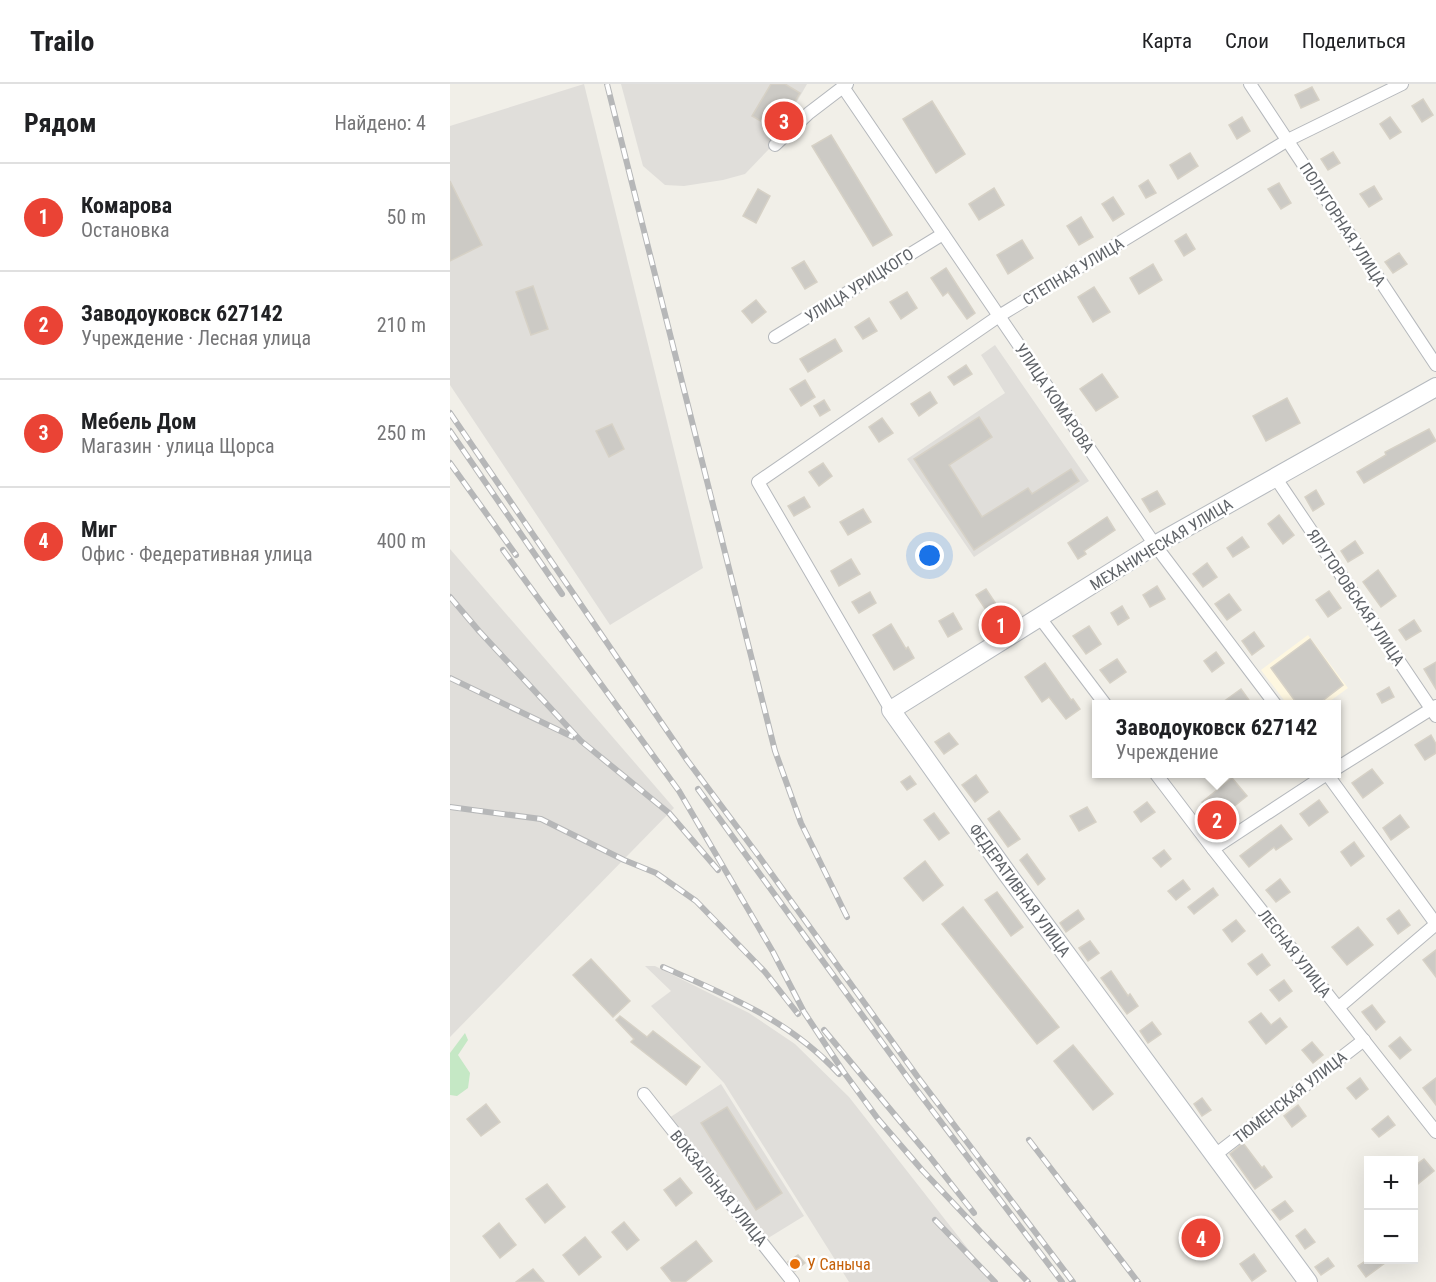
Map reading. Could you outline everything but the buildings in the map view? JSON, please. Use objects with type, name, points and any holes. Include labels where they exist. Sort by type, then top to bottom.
[{"type":"street","name":"ПОЛУГОРНАЯ УЛИЦА","points":[[1250,84],[1436,365]]},
{"type":"street","name":"СТЕПНАЯ УЛИЦА","points":[[758,482],[999,316],[1288,140],[1402,84]]},
{"type":"street","points":[[775,145],[809,113],[845,86]]},
{"type":"street","name":"УЛИЦА КОМАРОВА","points":[[845,86],[1155,545],[1271,700]]},
{"type":"street","name":"УЛИЦА УРИЦКОГО","points":[[775,337],[943,234]]},
{"type":"street","name":"МЕХАНИЧЕСКАЯ УЛИЦА","points":[[891,710],[1155,545],[1436,387]]},
{"type":"street","name":"ЯЛУТОРОВСКАЯ УЛИЦА","points":[[1275,477],[1434,710]]},
{"type":"street","name":"ФЕДЕРАТИВНАЯ УЛИЦА","points":[[758,482],[891,710],[1006,872],[1308,1282]]},
{"type":"street","points":[[1040,618],[1101,700]]},
{"type":"street","points":[[1341,766],[1434,710]]},
{"type":"street","name":"ЛЕСНАЯ УЛИЦА","points":[[1159,778],[1436,1132]]},
{"type":"street","points":[[1213,849],[1321,778]]},
{"type":"street","points":[[1330,778],[1436,924],[1338,1007]]},
{"type":"street","name":"ТЮМЕНСКАЯ УЛИЦА","points":[[1215,1155],[1364,1040]]},
{"type":"street","name":"ВОКЗАЛЬНАЯ УЛИЦА","points":[[644,1094],[793,1282]]},
{"type":"shaded area","points":[[584,84],[703,568],[610,625],[450,385],[450,126]]},
{"type":"shaded area","points":[[621,84],[807,84],[771,147],[745,174],[684,186],[665,185],[643,166]]},
{"type":"shaded area","points":[[995,345],[1089,481],[974,557],[907,459],[1005,393],[981,355]]},
{"type":"shaded area","points":[[450,549],[674,808],[450,1037]]},
{"type":"shaded area","points":[[1308,635],[1348,688],[1332,700],[1284,700],[1261,670]]},
{"type":"shaded area","points":[[645,966],[655,966],[749,1013],[795,1044],[849,1097],[994,1282],[849,1282],[724,1083],[651,1006],[671,991]]},
{"type":"shaded area","points":[[721,1084],[804,1216],[765,1240],[669,1118]]},
{"type":"green space","points":[[465,1033],[468,1040],[458,1055],[470,1073],[468,1088],[457,1096],[450,1095],[450,1053]]},
{"type":"railway","points":[[607,84],[775,751],[801,823],[847,917]]},
{"type":"railway","points":[[450,413],[687,760],[917,1076],[1073,1282]]},
{"type":"railway","points":[[450,431],[562,594]]},
{"type":"railway","points":[[450,463],[516,555]]},
{"type":"railway","points":[[503,550],[679,791],[773,952],[804,1012],[843,1071],[878,1119],[922,1170],[1028,1282]]},
{"type":"railway","points":[[450,597],[581,741],[669,813],[718,870]]},
{"type":"railway","points":[[450,678],[573,737]]},
{"type":"railway","points":[[698,789],[910,1081],[1062,1282]]},
{"type":"railway","points":[[450,807],[541,819],[624,860],[656,873],[696,901],[765,972],[798,1014]]},
{"type":"railway","points":[[663,967],[734,999],[779,1024],[820,1055],[839,1074]]},
{"type":"railway","points":[[824,1030],[974,1213]]},
{"type":"railway","points":[[1029,1140],[1138,1282]]},
{"type":"railway","points":[[935,1220],[995,1282]]},
{"type":"place","name":"Мебель Дом","points":[[784,121]]},
{"type":"place","name":"Комарова","points":[[1001,625]]},
{"type":"place","name":"Заводоуковск 627142","points":[[1217,820]]},
{"type":"place","name":"Миг","points":[[1201,1238]]},
{"type":"place","name":"У Саныча","points":[[795,1264]]}]
